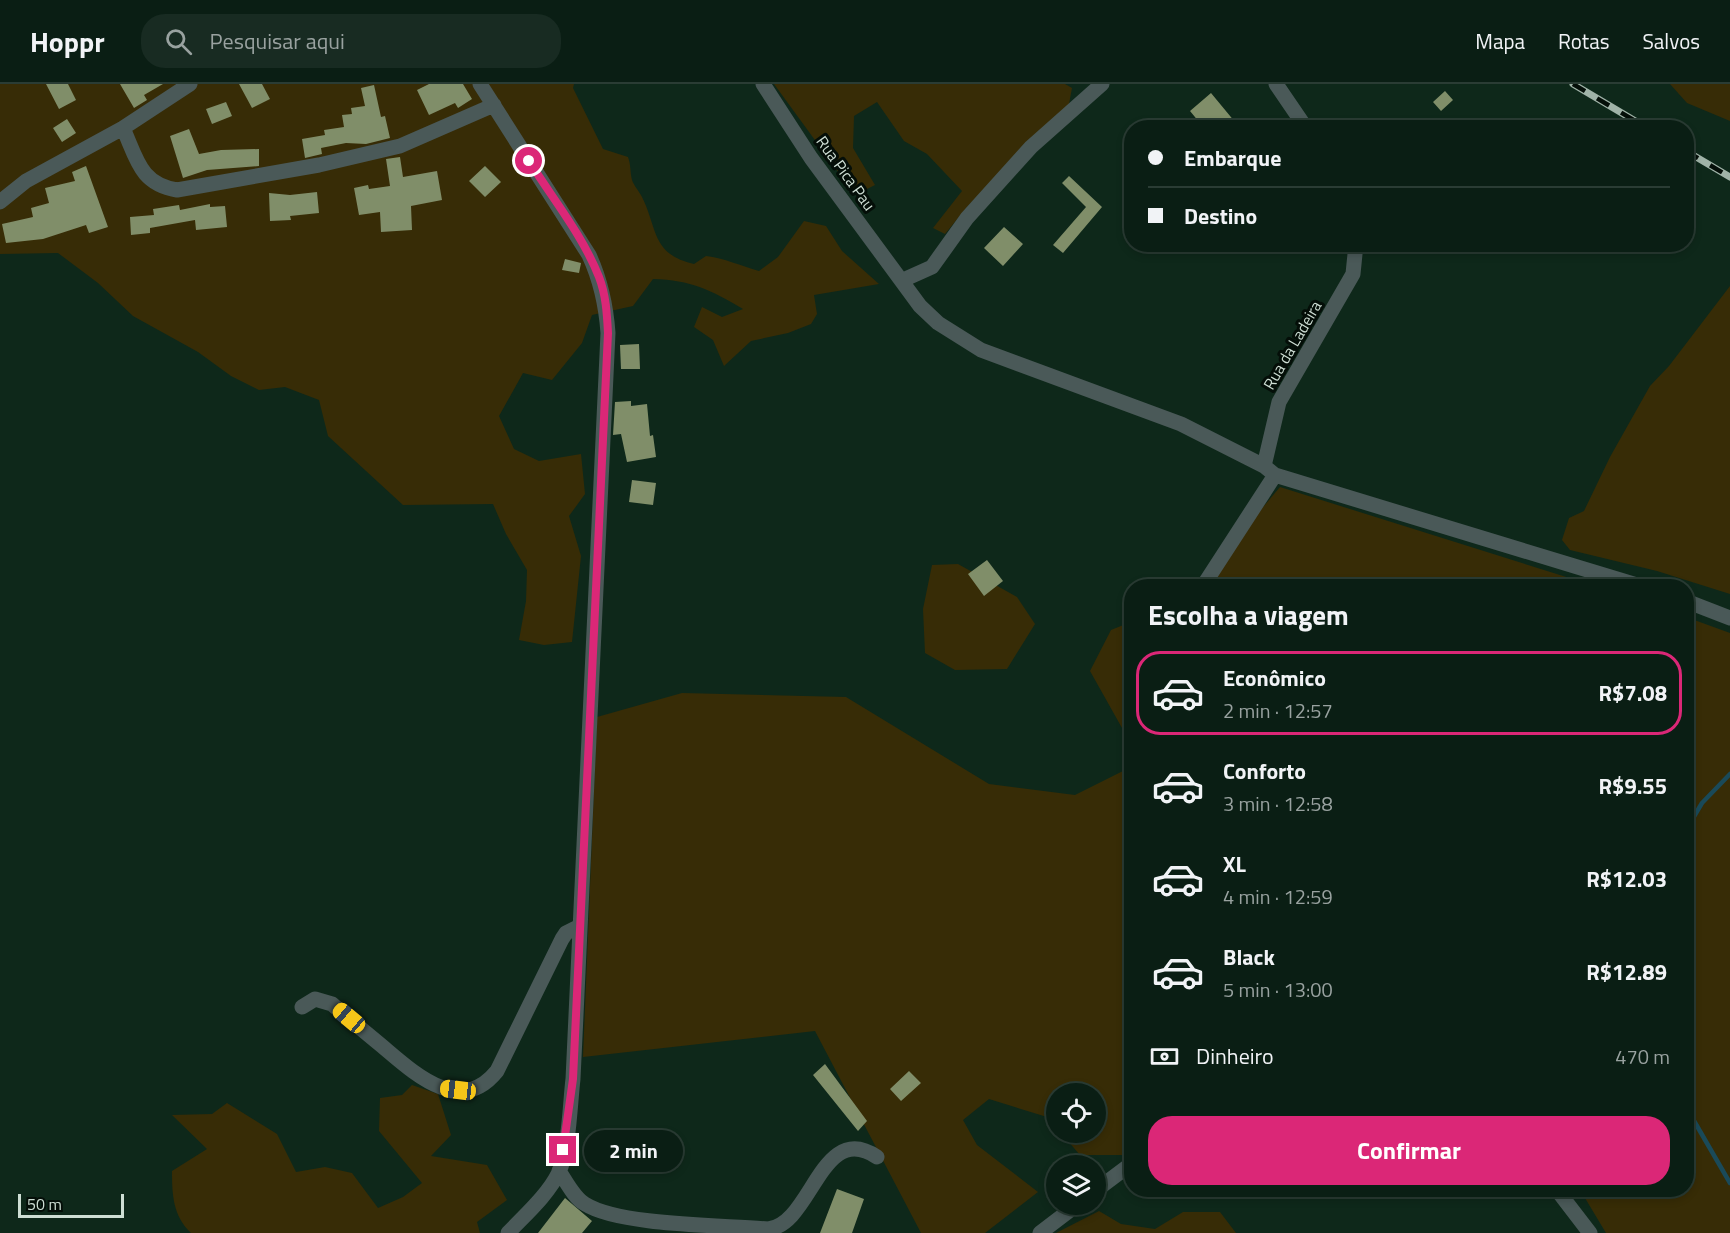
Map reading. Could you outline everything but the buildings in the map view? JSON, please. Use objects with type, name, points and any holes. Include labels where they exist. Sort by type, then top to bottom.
[{"type":"street","points":[[0,202],[26,181],[123,128],[190,84]]},
{"type":"street","points":[[480,84],[589,255],[600,279],[606,306],[606,373],[573,1079],[559,1171],[538,1201],[508,1233]]},
{"type":"street","name":"Rua Pica Pau","points":[[762,84],[811,158],[920,306],[938,323],[981,350],[1181,423],[1269,470],[1618,579]]},
{"type":"street","points":[[903,280],[932,267],[967,218],[1031,147],[1101,84]]},
{"type":"street","points":[[1276,84],[1301,120]]},
{"type":"street","points":[[123,128],[139,164],[151,182],[160,187],[177,190],[319,165],[400,146],[494,105]]},
{"type":"street","name":"Rua da Ladeira","points":[[1207,579],[1269,470],[1279,402],[1353,274],[1355,252]]},
{"type":"street","points":[[1694,604],[1730,618]]},
{"type":"street","points":[[302,1007],[315,999],[332,1004],[417,1076],[444,1089],[469,1090],[481,1086],[497,1071],[562,939],[566,933],[580,927]]},
{"type":"street","points":[[559,1171],[582,1203],[603,1213],[629,1218],[768,1229],[778,1228],[787,1220],[827,1166],[846,1149],[856,1147],[878,1157]]},
{"type":"street","points":[[1106,1183],[1124,1169]]},
{"type":"street","points":[[1562,1197],[1590,1233]]},
{"type":"street","points":[[1040,1233],[1064,1215]]},
{"type":"shaded area","points":[[0,84],[574,84],[573,88],[603,149],[628,157],[633,182],[642,197],[658,239],[670,254],[694,264],[706,256],[759,271],[778,257],[804,221],[826,226],[842,251],[879,284],[814,295],[817,314],[811,324],[788,333],[751,341],[724,366],[713,340],[694,327],[702,307],[722,317],[743,309],[700,287],[679,281],[653,279],[633,306],[592,315],[582,343],[552,380],[523,373],[499,416],[514,449],[539,461],[581,454],[585,494],[569,516],[581,556],[572,642],[544,645],[519,640],[526,601],[527,570],[506,534],[493,504],[403,505],[328,436],[319,400],[285,387],[259,390],[231,376],[198,352],[133,316],[98,283],[58,253],[0,254]]},
{"type":"shaded area","points":[[774,84],[1065,84],[1072,88],[1069,104],[968,206],[945,234],[933,228],[962,191],[927,154],[904,141],[877,102],[854,116],[853,148],[875,185],[855,195]]},
{"type":"shaded area","points":[[1670,84],[1730,84],[1730,121],[1687,103]]},
{"type":"shaded area","points":[[1730,286],[1730,594],[1694,583],[1694,579],[1682,579],[1570,550],[1562,540],[1569,518],[1584,511],[1610,457],[1650,386],[1669,366]]},
{"type":"shaded area","points":[[1280,487],[1573,579],[1202,579]]},
{"type":"shaded area","points":[[958,564],[1017,597],[1035,624],[1007,669],[955,670],[925,653],[923,609],[932,565]]},
{"type":"shaded area","points":[[1694,620],[1730,633],[1730,1233],[1606,1233],[1585,1198],[1694,1197]]},
{"type":"shaded area","points":[[1124,625],[1124,732],[1090,671],[1111,630]]},
{"type":"shaded area","points":[[682,693],[846,697],[989,784],[1075,795],[1124,770],[1124,1155],[1080,1155],[1070,1143],[1106,1143],[1106,1083],[1046,1083],[1046,1117],[989,1099],[963,1120],[977,1145],[1038,1192],[985,1233],[921,1233],[815,1031],[583,1057],[597,717]]},
{"type":"shaded area","points":[[412,1085],[438,1094],[451,1135],[431,1156],[487,1165],[507,1200],[477,1222],[480,1233],[191,1233],[180,1220],[173,1197],[172,1171],[207,1149],[172,1115],[212,1114],[227,1103],[277,1134],[296,1172],[325,1167],[352,1173],[378,1208],[403,1197],[422,1183],[379,1131],[380,1098],[402,1095]]},
{"type":"shaded area","points":[[1183,1212],[1220,1212],[1236,1233],[1056,1233],[1091,1215],[1106,1215],[1121,1224],[1155,1229]]},
{"type":"waterway","points":[[1694,816],[1702,803],[1730,774]]},
{"type":"waterway","points":[[1694,1121],[1730,1183]]},
{"type":"railway","points":[[1573,84],[1634,120]]},
{"type":"railway","points":[[1694,156],[1730,177]]},
{"type":"route","points":[[529,161],[589,255],[600,279],[606,306],[608,333],[573,1079],[563,1150]]}]
